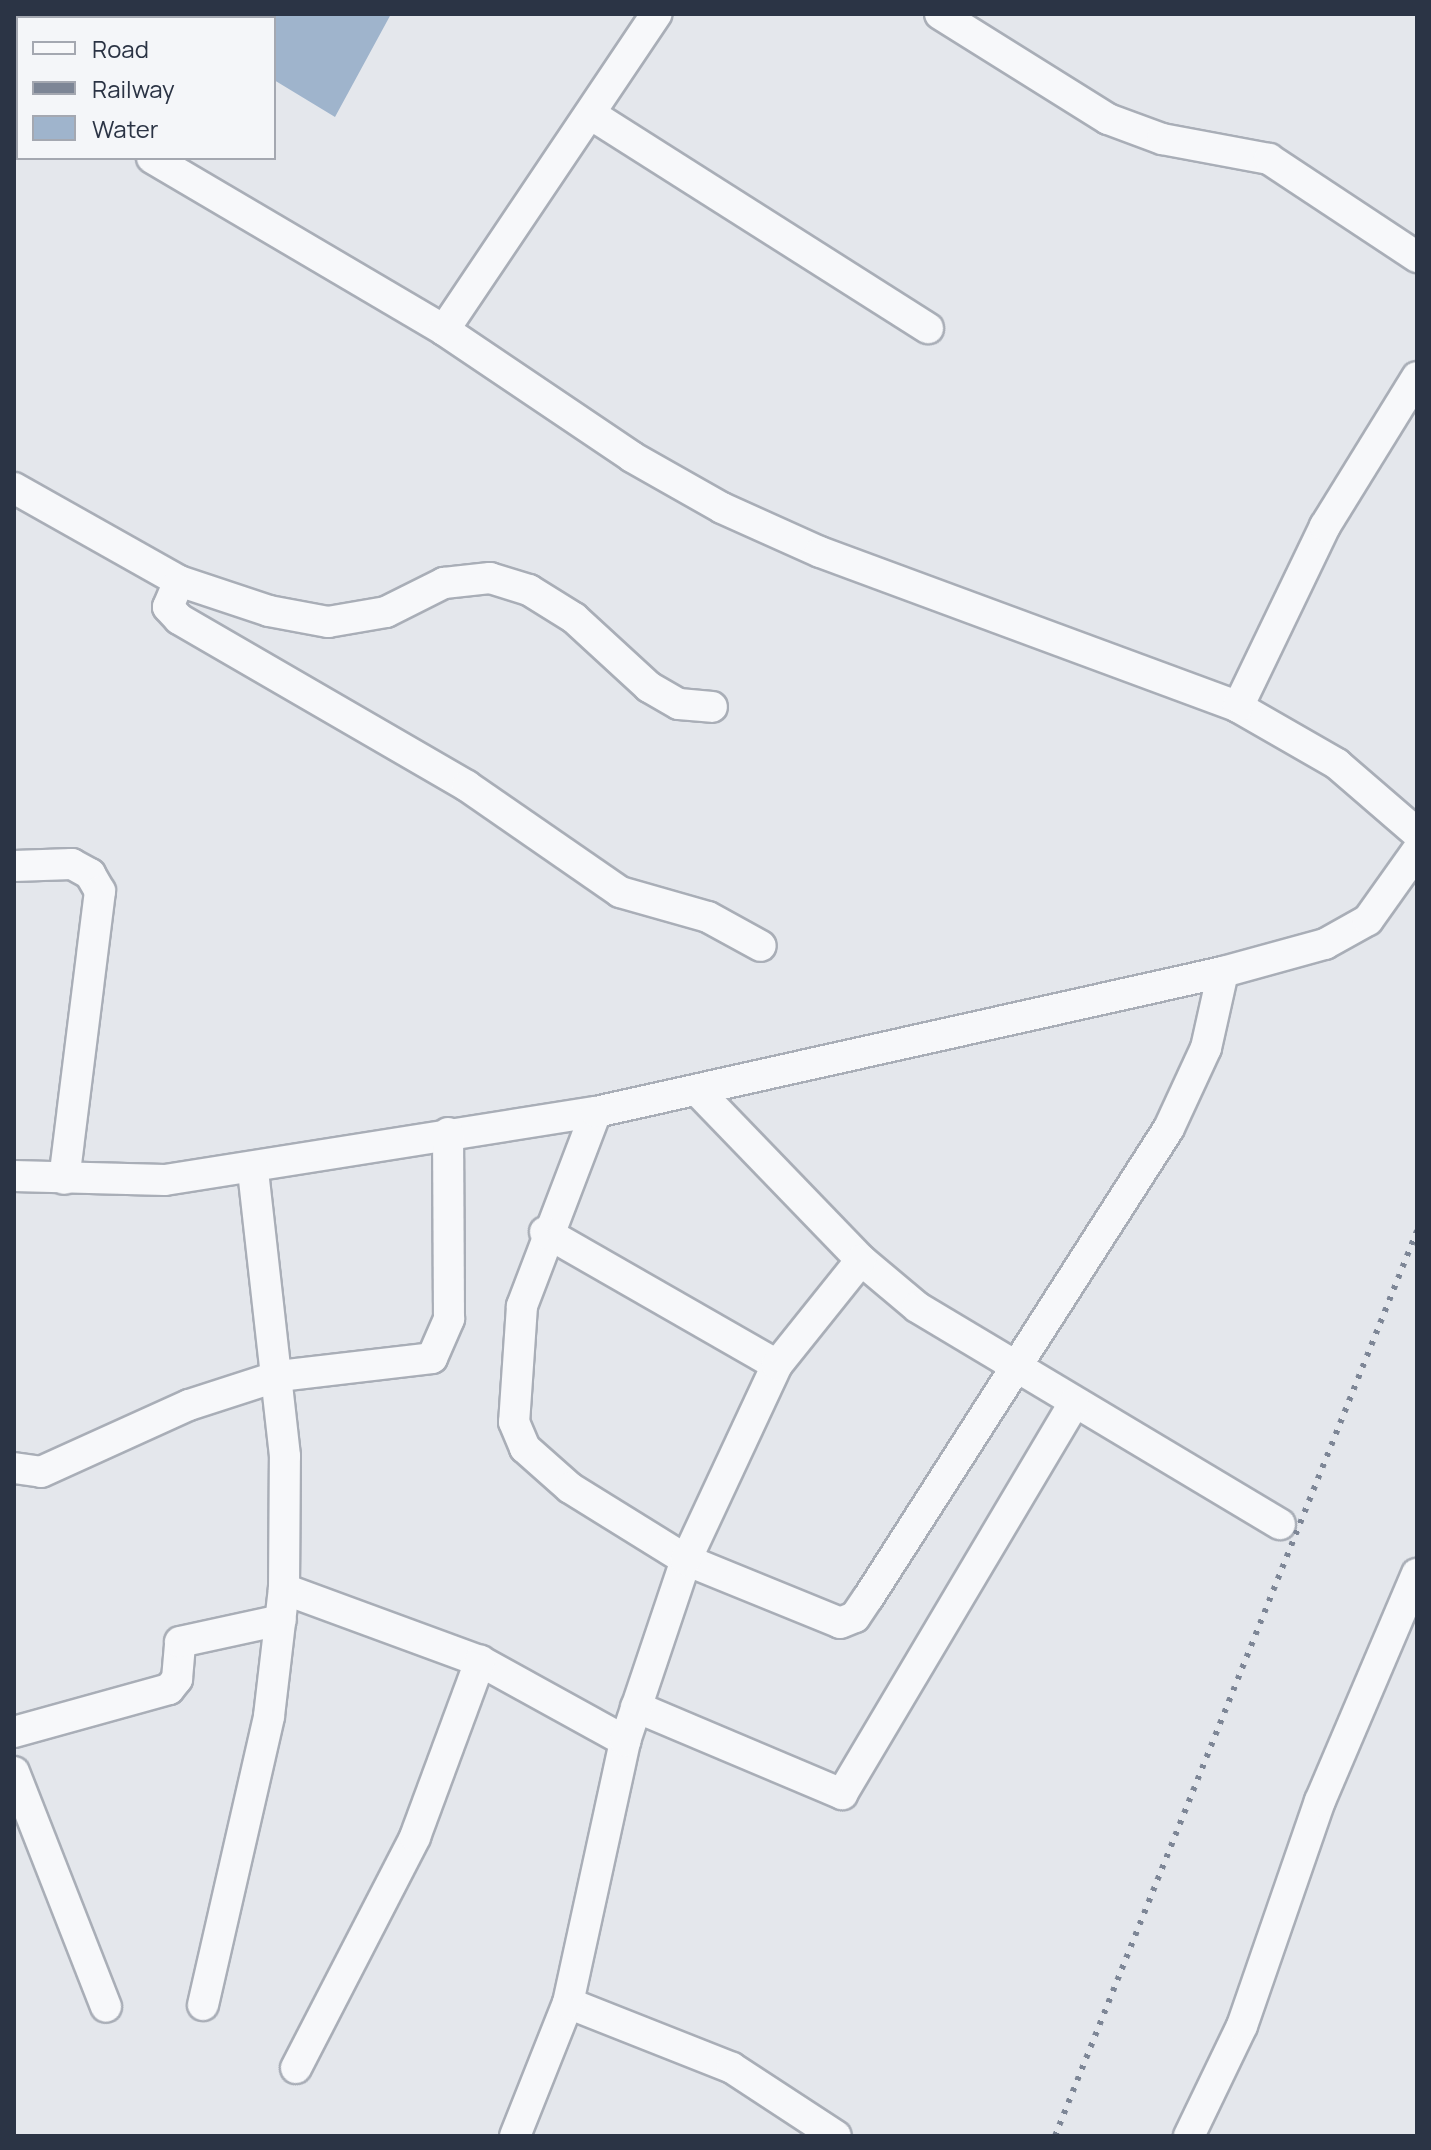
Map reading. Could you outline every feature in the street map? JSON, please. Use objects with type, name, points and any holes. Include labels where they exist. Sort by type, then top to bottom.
[{"type":"street","points":[[444,330],[592,115],[656,14]]},
{"type":"street","points":[[940,14],[1108,119],[1162,139],[1269,159],[1417,257]]},
{"type":"street","points":[[592,115],[928,328]]},
{"type":"street","points":[[155,160],[444,330],[632,457],[722,508],[820,552],[1238,707],[1337,764],[1417,833]]},
{"type":"street","points":[[1238,707],[1325,526],[1417,377]]},
{"type":"street","points":[[14,488],[179,581],[328,622],[386,612],[444,583],[490,578],[529,590],[574,618],[649,687],[679,704],[712,707]]},
{"type":"street","points":[[179,581],[168,607],[179,619],[467,786],[620,892],[708,917],[761,946]]},
{"type":"street","points":[[14,1176],[165,1180],[253,1169],[448,1133],[596,1112],[1223,972],[1325,944],[1368,920],[1417,851]]},
{"type":"street","points":[[14,866],[72,864],[90,874],[100,891],[64,1179]]},
{"type":"street","points":[[596,1112],[545,1232],[522,1306],[514,1422],[525,1448],[570,1488],[686,1560],[819,1620],[855,1617],[1169,1128],[1206,1048],[1223,972]]},
{"type":"street","points":[[697,1090],[861,1260],[917,1307],[1013,1368],[1280,1524]]},
{"type":"street","points":[[14,1468],[41,1472],[189,1405],[279,1376],[406,1364],[432,1358],[443,1344],[448,1133]]},
{"type":"street","points":[[203,2005],[269,1716],[284,1589],[279,1376],[253,1169]]},
{"type":"street","points":[[545,1232],[777,1365]]},
{"type":"street","points":[[515,2136],[568,2003],[625,1741],[686,1560],[777,1365],[861,1260]]},
{"type":"street","points":[[636,1707],[842,1794],[1074,1404]]},
{"type":"street","points":[[1189,2136],[1242,2026],[1320,1801],[1417,1574]]},
{"type":"street","points":[[284,1589],[480,1661],[625,1741]]},
{"type":"street","points":[[14,1732],[169,1689],[177,1679],[180,1642],[281,1620]]},
{"type":"street","points":[[296,2068],[409,1850],[480,1661]]},
{"type":"street","points":[[14,1772],[106,2007]]},
{"type":"street","points":[[568,2003],[732,2068],[836,2136]]},
{"type":"water","points":[[167,14],[391,14],[335,117],[276,81],[276,16]]},
{"type":"railway","points":[[1055,2136],[1417,1231]]}]
